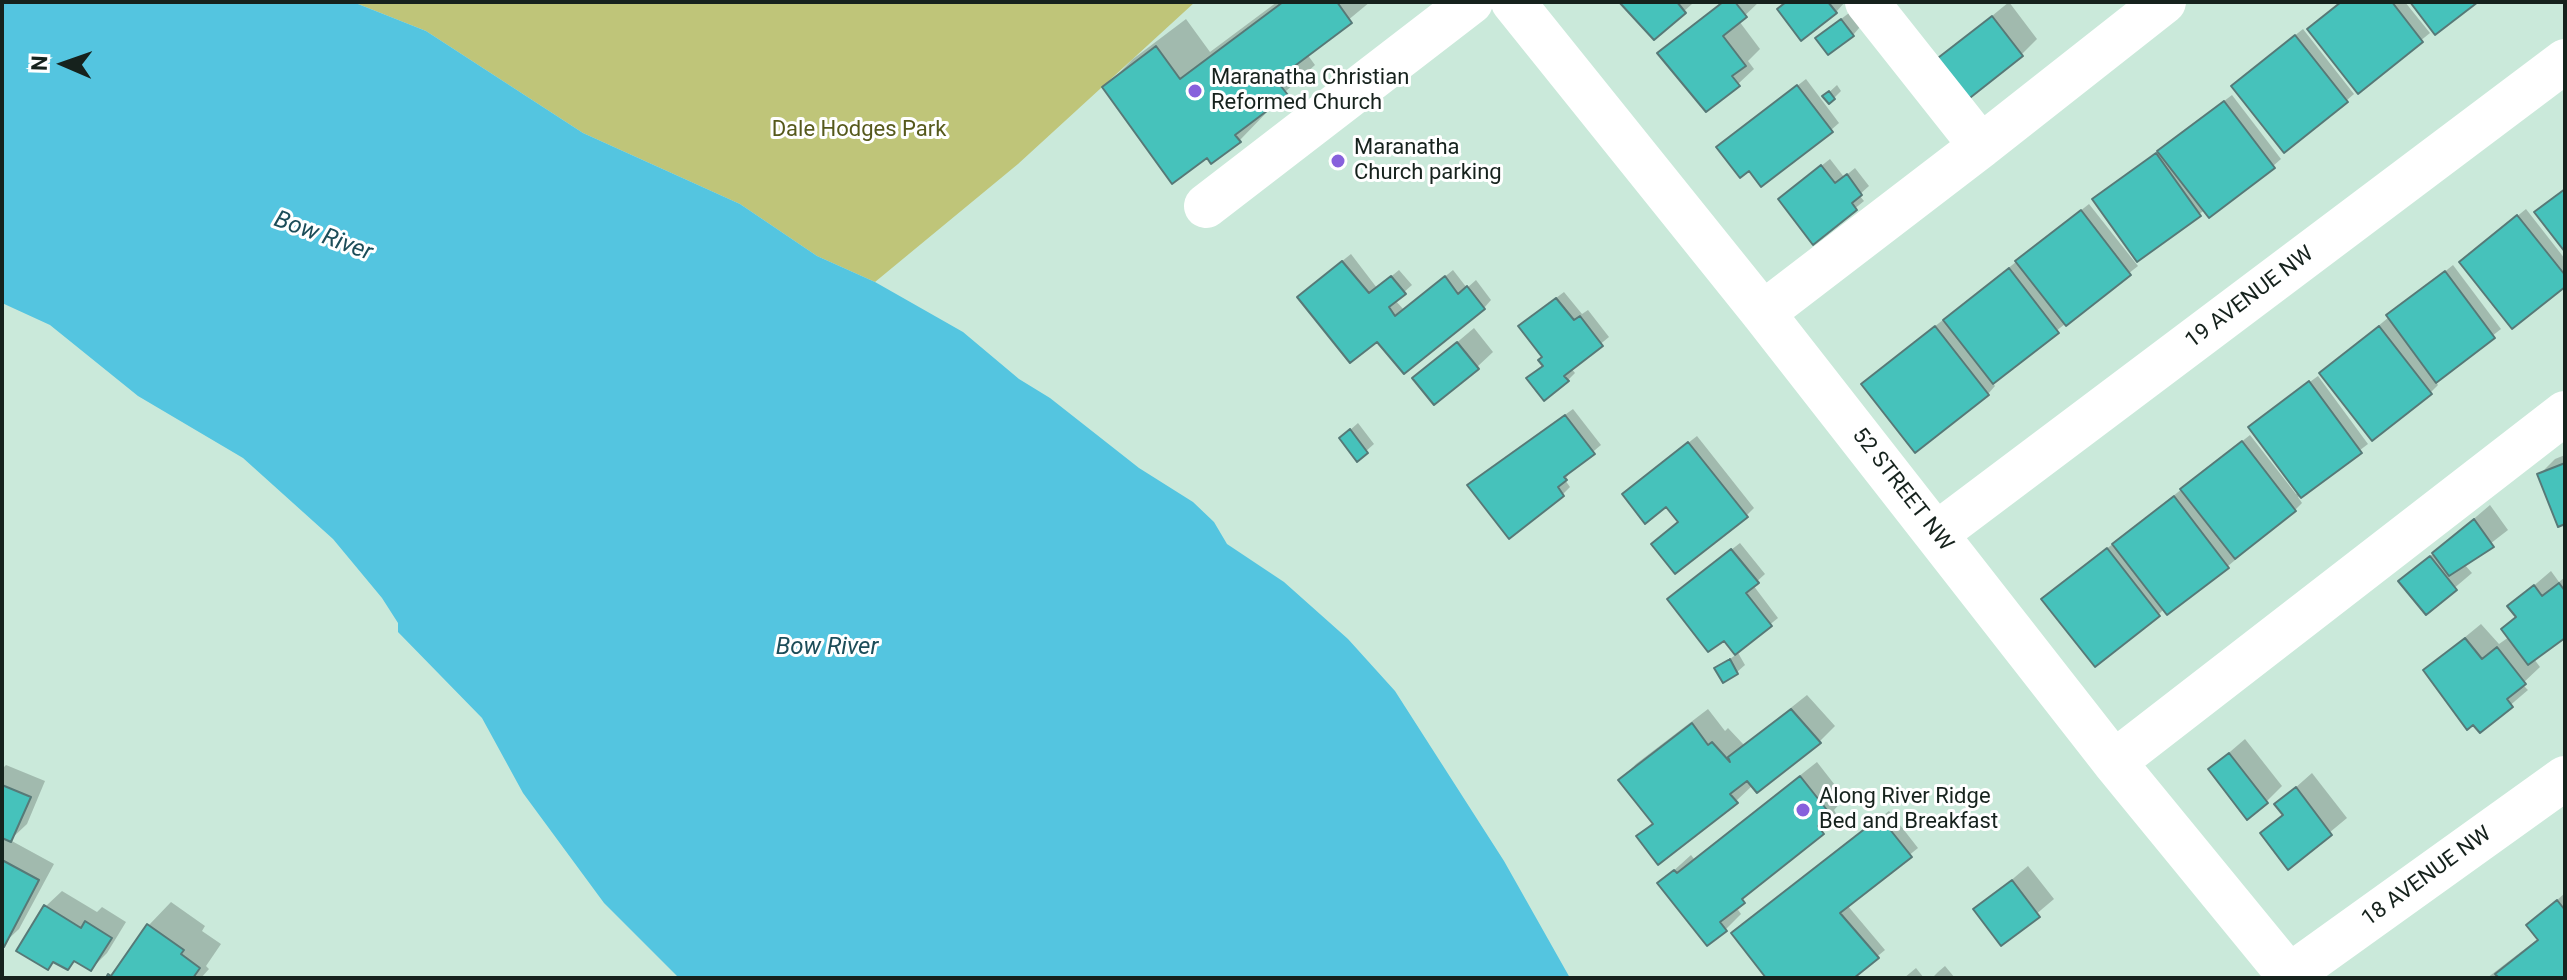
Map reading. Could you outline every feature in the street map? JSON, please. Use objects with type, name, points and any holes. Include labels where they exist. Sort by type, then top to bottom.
[{"type":"street","points":[[1206,206],[1471,2]]},
{"type":"street","name":"52 STREET NW","points":[[1513,2],[1763,313],[2114,762],[2290,977]]},
{"type":"street","points":[[1867,2],[1981,146]]},
{"type":"street","points":[[1763,313],[2164,2]]},
{"type":"street","name":"19 AVENUE NW","points":[[1936,534],[2565,61]]},
{"type":"street","points":[[2114,762],[2565,413]]},
{"type":"street","name":"18 AVENUE NW","points":[[2290,977],[2565,778]]},
{"type":"green space","name":"Dale Hodges Park","points":[[353,2],[1195,2],[1018,164],[875,282],[817,256],[740,204],[583,133],[426,31]]},
{"type":"water","name":"Bow River","points":[[2,2],[353,2],[426,31],[583,133],[740,204],[817,256],[875,282],[963,332],[1019,379],[1050,398],[1139,468],[1193,502],[1214,522],[1227,544],[1284,582],[1348,639],[1395,691],[1504,861],[1570,978],[679,978],[604,903],[523,793],[482,718],[398,632],[398,623],[382,598],[333,539],[243,458],[138,396],[50,325],[2,303]]},
{"type":"building","name":"Maranatha Christian Reformed Church","points":[[1283,2],[1337,2],[1352,23],[1276,80],[1288,95],[1235,135],[1241,142],[1211,164],[1207,158],[1172,184],[1102,87],[1156,46],[1180,79]]},
{"type":"building","points":[[1619,2],[1677,2],[1686,13],[1654,40]]},
{"type":"building","points":[[1723,2],[1735,2],[1747,17],[1723,36],[1746,66],[1732,76],[1740,86],[1706,112],[1657,53]]},
{"type":"building","points":[[1786,2],[1828,2],[1837,13],[1801,41],[1777,9]]},
{"type":"building","points":[[2341,2],[2392,2],[2423,42],[2358,94],[2307,29]]},
{"type":"building","points":[[2410,2],[2478,2],[2435,35]]},
{"type":"building","points":[[1992,16],[2023,56],[1966,101],[1934,61]]},
{"type":"building","points":[[1841,19],[1854,36],[1828,55],[1815,38]]},
{"type":"building","points":[[2295,35],[2348,102],[2284,153],[2231,86]]},
{"type":"building","points":[[1797,85],[1833,132],[1761,187],[1749,171],[1740,178],[1716,147]]},
{"type":"building","points":[[1829,91],[1835,99],[1829,104],[1822,96]]},
{"type":"building","points":[[2224,101],[2275,168],[2209,218],[2157,151]]},
{"type":"building","points":[[2156,153],[2201,216],[2137,262],[2092,199]]},
{"type":"building","points":[[1821,165],[1835,183],[1847,174],[1862,195],[1852,203],[1857,210],[1813,245],[1778,199]]},
{"type":"building","points":[[2565,189],[2565,252],[2534,212]]},
{"type":"building","points":[[2081,210],[2131,275],[2066,326],[2015,261]]},
{"type":"building","points":[[2517,215],[2565,275],[2565,287],[2512,329],[2459,262]]},
{"type":"building","points":[[1342,261],[1369,293],[1391,276],[1406,294],[1389,307],[1395,316],[1445,276],[1458,294],[1467,286],[1485,309],[1404,374],[1377,342],[1350,363],[1297,297]]},
{"type":"building","points":[[2009,268],[2059,333],[1993,384],[1943,320]]},
{"type":"building","points":[[2445,271],[2495,338],[2436,383],[2386,315]]},
{"type":"building","points":[[1556,298],[1574,320],[1580,316],[1603,346],[1564,376],[1569,381],[1544,401],[1526,378],[1543,366],[1538,360],[1542,357],[1518,326]]},
{"type":"building","points":[[1935,326],[1989,395],[1915,453],[1861,384]]},
{"type":"building","points":[[2379,326],[2432,394],[2372,441],[2319,373]]},
{"type":"building","points":[[1457,342],[1479,369],[1434,405],[1412,378]]},
{"type":"building","points":[[2309,381],[2362,453],[2301,498],[2248,427]]},
{"type":"building","points":[[1565,415],[1595,454],[1564,477],[1567,480],[1558,487],[1564,496],[1509,539],[1467,485]]},
{"type":"building","points":[[1350,429],[1368,453],[1357,462],[1339,438]]},
{"type":"building","points":[[2242,441],[2296,511],[2235,559],[2180,489]]},
{"type":"building","points":[[1688,442],[1748,517],[1675,574],[1651,544],[1678,522],[1666,507],[1645,524],[1622,494]]},
{"type":"building","points":[[2565,463],[2565,524],[2558,527],[2537,474]]},
{"type":"building","points":[[2174,496],[2229,568],[2167,615],[2112,544]]},
{"type":"building","points":[[2474,519],[2494,547],[2449,576],[2432,553]]},
{"type":"building","points":[[2107,548],[2160,616],[2095,667],[2041,599]]},
{"type":"building","points":[[1731,549],[1759,583],[1746,593],[1772,626],[1735,655],[1724,641],[1708,652],[1667,599]]},
{"type":"building","points":[[2430,556],[2457,590],[2426,615],[2398,581]]},
{"type":"building","points":[[2559,583],[2565,591],[2565,638],[2528,665],[2501,629],[2516,617],[2507,606],[2534,585],[2542,596]]},
{"type":"building","points":[[2465,638],[2482,659],[2497,647],[2526,684],[2507,699],[2513,707],[2480,733],[2473,725],[2467,730],[2423,670]]},
{"type":"building","points":[[1730,659],[1738,674],[1723,683],[1714,668]]},
{"type":"building","points":[[1791,709],[1821,743],[1757,793],[1747,781],[1730,794],[1738,803],[1658,865],[1636,836],[1653,824],[1618,780],[1692,723],[1708,745],[1712,742],[1730,762],[1728,757]]},
{"type":"building","points":[[2229,753],[2268,803],[2247,820],[2208,769]]},
{"type":"building","points":[[1800,776],[1831,815],[1818,826],[1824,834],[1742,899],[1745,903],[1720,922],[1727,931],[1707,946],[1657,883],[1674,870],[1677,873]]},
{"type":"building","points":[[2,785],[31,797],[11,842],[2,838]]},
{"type":"building","points":[[2296,787],[2332,835],[2288,870],[2260,833],[2283,815],[2274,804]]},
{"type":"building","points":[[1880,817],[1912,857],[1840,913],[1879,958],[1854,978],[1766,978],[1731,933]]},
{"type":"building","points":[[2,860],[39,880],[4,947],[2,946]]},
{"type":"building","points":[[2012,880],[2040,917],[2001,946],[1973,909]]},
{"type":"building","points":[[2557,900],[2565,910],[2565,978],[2499,978],[2495,974],[2538,940],[2526,925]]},
{"type":"building","points":[[44,905],[81,928],[85,921],[112,938],[91,971],[74,961],[68,970],[53,962],[48,970],[16,951]]},
{"type":"building","points":[[147,924],[184,950],[181,954],[200,968],[193,978],[106,978],[108,974],[111,976]]},
{"type":"place","name":"Maranatha Christian Reformed Church","points":[[1195,91]]},
{"type":"place","name":"Maranatha Church parking","points":[[1338,161]]},
{"type":"place","name":"Along River Ridge Bed and Breakfast","points":[[1803,810]]}]
